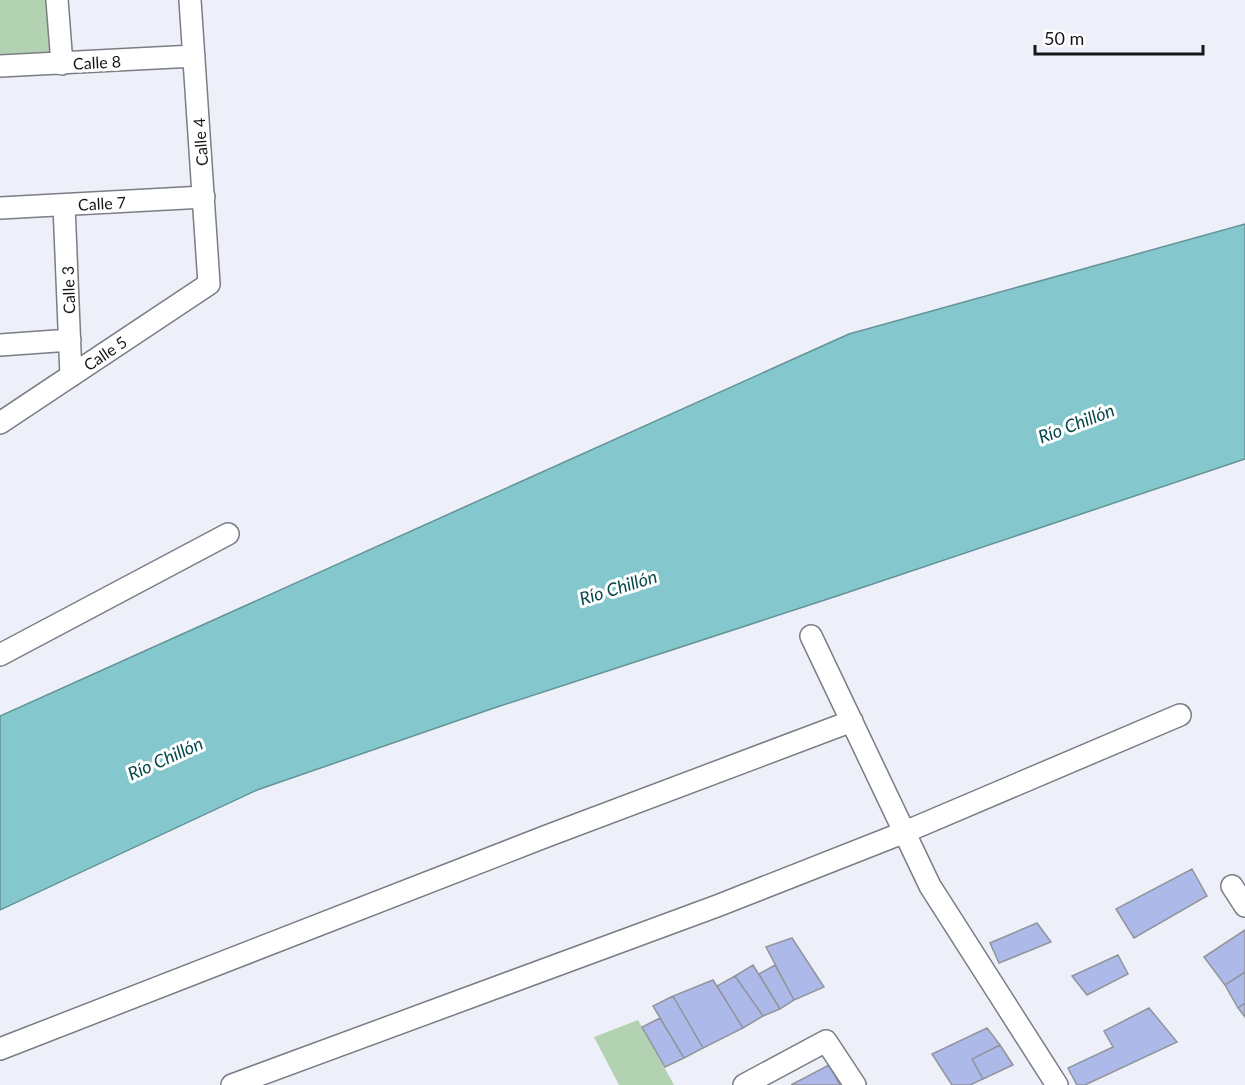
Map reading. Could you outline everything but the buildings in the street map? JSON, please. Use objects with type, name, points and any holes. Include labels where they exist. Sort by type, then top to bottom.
[{"type":"street","points":[[57,0],[62,64]]},
{"type":"street","name":"Calle 4","points":[[190,0],[209,284]]},
{"type":"street","name":"Calle 8","points":[[0,66],[194,56]]},
{"type":"street","name":"Calle 7","points":[[0,208],[204,197]]},
{"type":"street","name":"Calle 3","points":[[64,205],[71,376]]},
{"type":"street","name":"Calle 5","points":[[0,423],[209,284]]},
{"type":"street","points":[[0,345],[70,340]]},
{"type":"street","points":[[0,655],[228,534]]},
{"type":"street","points":[[811,636],[930,886],[1057,1085]]},
{"type":"street","points":[[232,1085],[717,906],[904,832],[1180,715]]},
{"type":"street","points":[[0,1049],[525,844],[852,721]]},
{"type":"street","points":[[1232,886],[1245,906]]},
{"type":"street","points":[[744,1085],[826,1041],[855,1085]]},
{"type":"green space","points":[[0,0],[54,0],[59,48],[48,56],[0,58]]},
{"type":"green space","points":[[638,1020],[674,1085],[619,1085],[594,1037]]},
{"type":"water","name":"Río Chillón","points":[[1245,224],[1245,459],[494,708],[257,790],[0,910],[0,716],[849,334]]}]
